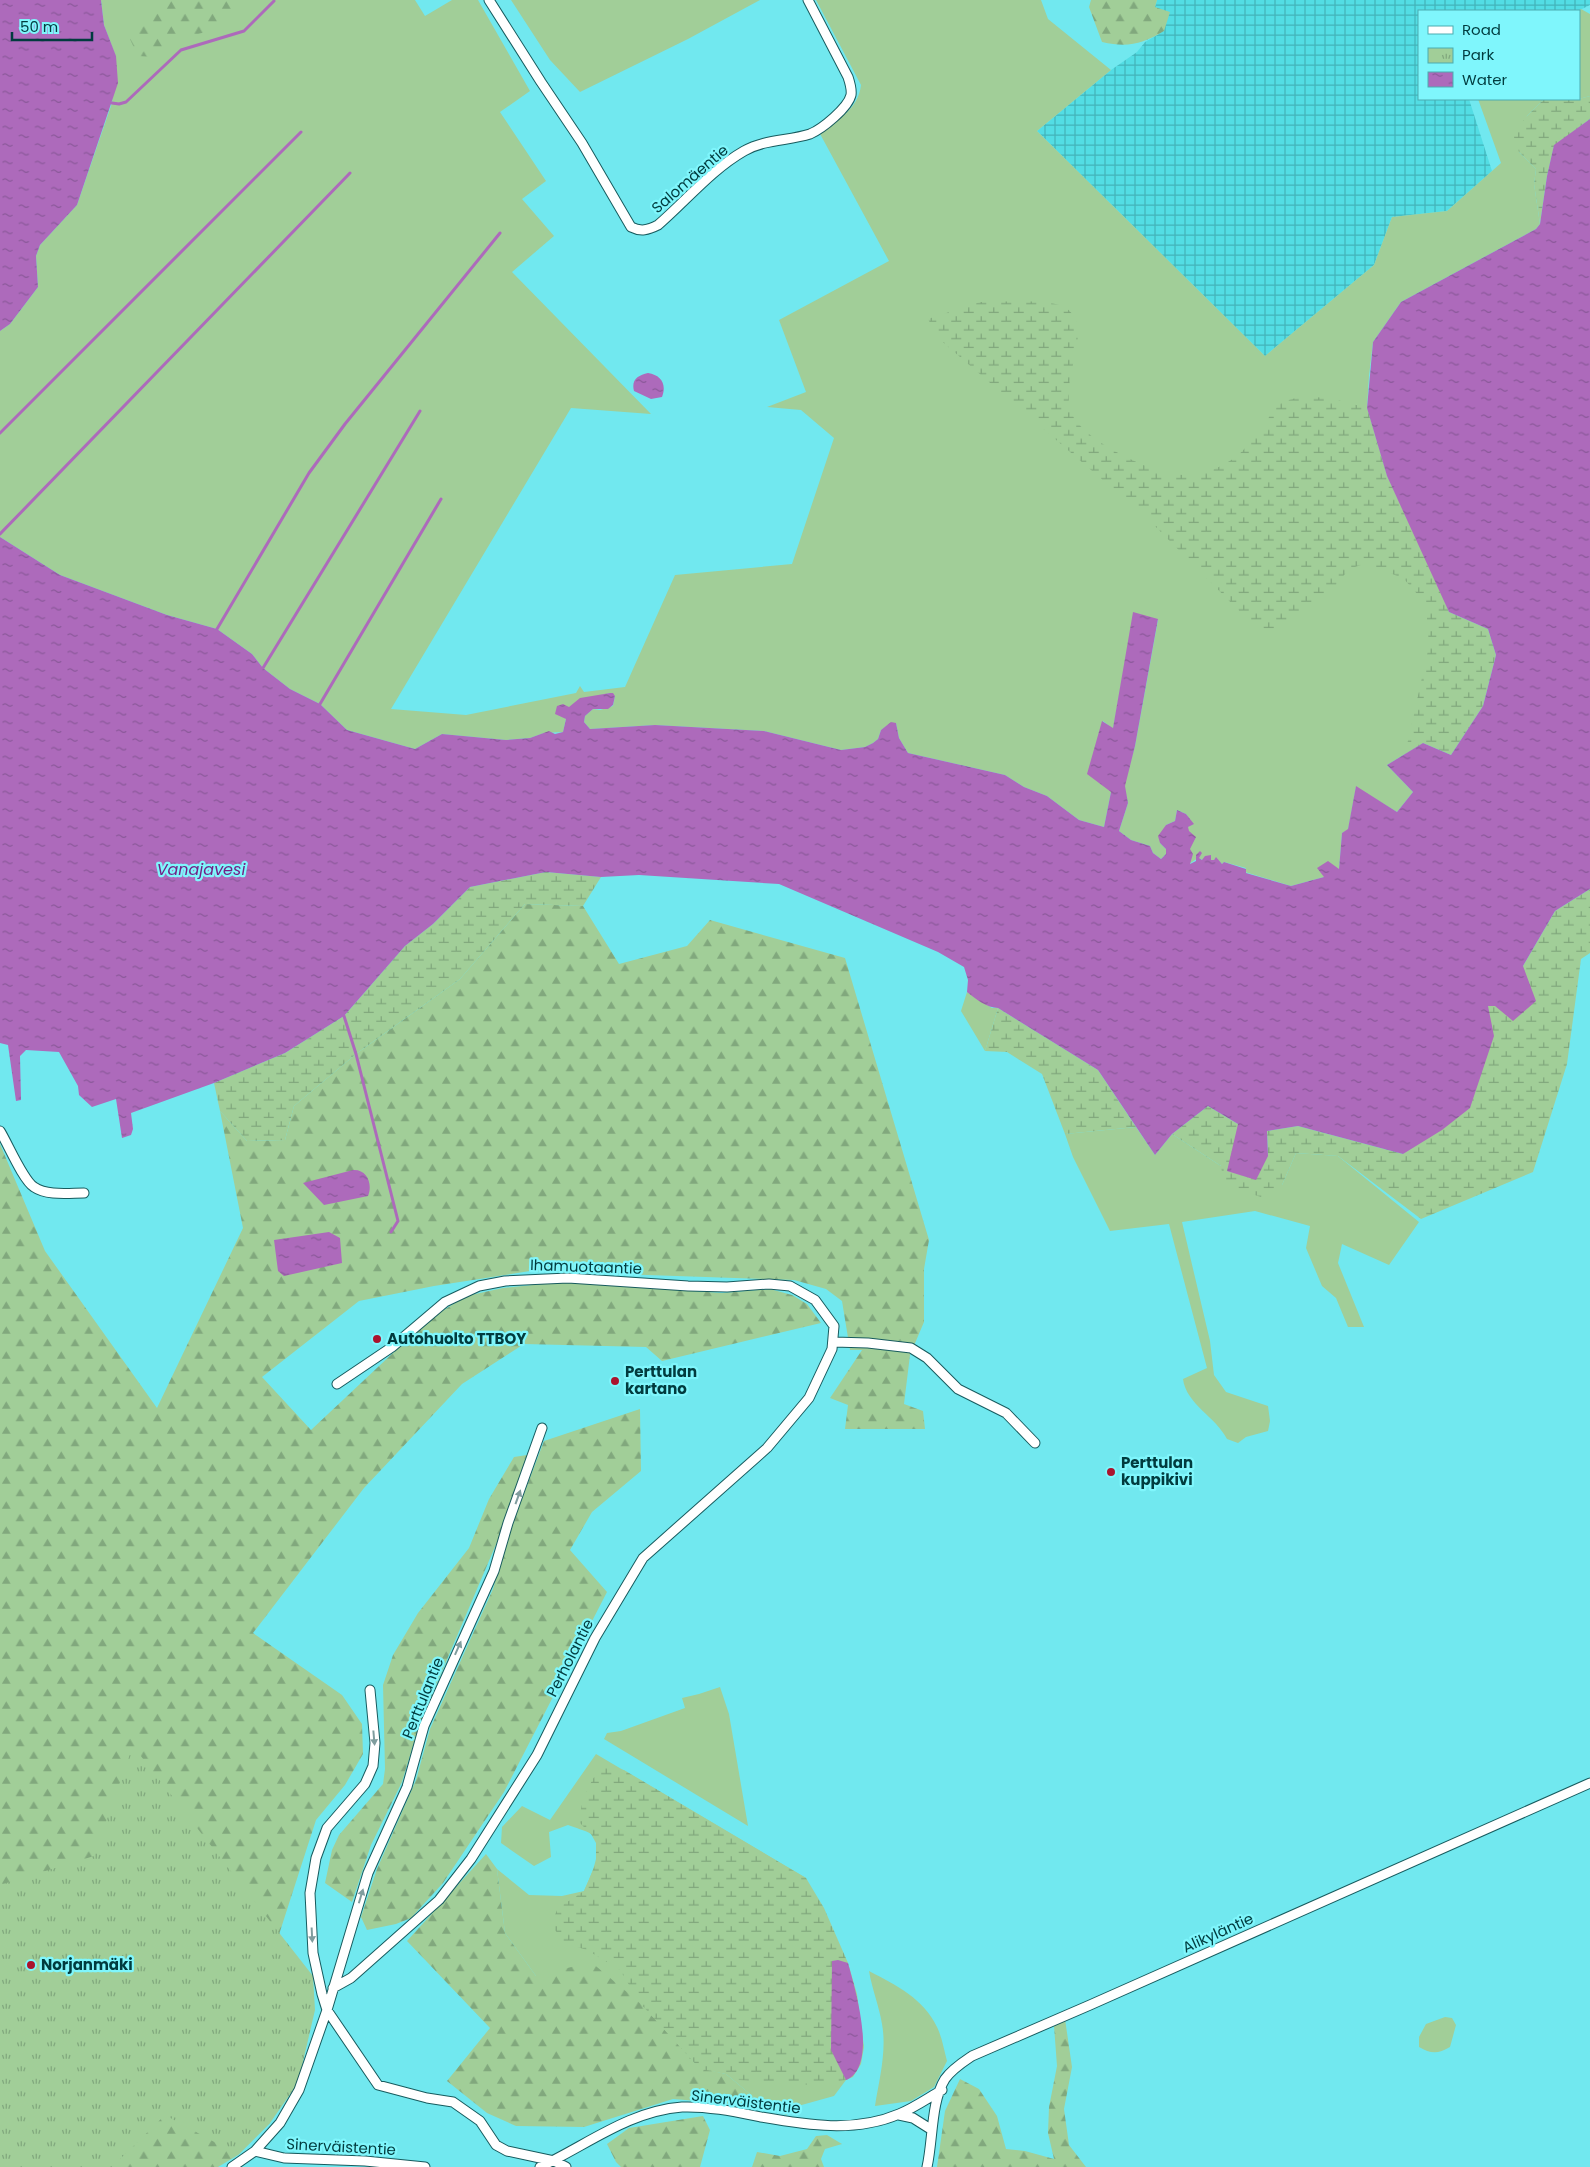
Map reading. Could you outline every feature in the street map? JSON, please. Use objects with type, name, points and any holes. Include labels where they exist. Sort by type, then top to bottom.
[{"type":"street","name":"Salomäentie","points":[[489,0],[540,82],[582,143],[631,228],[638,231],[658,226],[711,175],[744,151],[759,144],[812,133],[835,117],[847,104],[851,96],[848,77],[808,0]]},
{"type":"street","points":[[0,1131],[16,1162],[33,1187],[47,1192],[84,1194]]},
{"type":"street","name":"Ihamuotaantie","points":[[337,1384],[392,1347],[445,1302],[479,1286],[505,1281],[568,1278],[688,1286],[727,1287],[769,1284],[790,1286],[814,1300],[825,1313],[834,1326],[834,1342]]},
{"type":"street","points":[[834,1342],[868,1343],[911,1348],[927,1358],[958,1389],[1006,1414],[1035,1443]]},
{"type":"street","name":"Perholantie","points":[[333,1988],[351,1978],[439,1900],[471,1859],[537,1755],[595,1638],[643,1558],[767,1448],[809,1398],[834,1342]]},
{"type":"street","name":"Perttulantie","points":[[232,2167],[255,2151],[280,2123],[299,2090],[327,2010],[368,1873],[407,1787],[424,1726],[494,1571],[508,1523],[542,1428]]},
{"type":"street","points":[[370,1690],[375,1743],[373,1766],[365,1784],[327,1828],[316,1858],[310,1893],[313,1953],[316,1972],[327,2010],[378,2085],[427,2098],[453,2102],[480,2121],[496,2145],[507,2151],[554,2161],[566,2167]]},
{"type":"street","name":"Alikyläntie","points":[[928,2167],[934,2111],[945,2079],[972,2056],[1590,1783]]},
{"type":"street","name":"Sinerväistentie","points":[[540,2167],[608,2130],[661,2110],[684,2107],[732,2111],[784,2121],[832,2127],[852,2126],[899,2114],[942,2090]]},
{"type":"street","points":[[899,2114],[914,2118],[932,2130]]},
{"type":"street","name":"Sinerväistentie","points":[[255,2151],[284,2158],[365,2160],[425,2167]]},
{"type":"shaded area","points":[[1157,0],[1590,0],[1590,5],[1580,10],[1418,10],[1418,100],[1469,100],[1492,171],[1447,211],[1392,217],[1374,265],[1265,356],[1037,131],[1111,70],[1137,52],[1145,42],[1164,31],[1155,7]]},
{"type":"green space","points":[[101,0],[415,0],[425,16],[452,0],[478,0],[530,91],[500,112],[546,181],[522,199],[554,236],[512,272],[651,414],[571,408],[391,709],[466,715],[576,693],[580,686],[584,692],[625,687],[675,575],[792,564],[834,438],[801,410],[767,407],[806,392],[779,320],[889,261],[819,132],[846,113],[856,101],[861,85],[816,0],[1041,0],[1048,19],[1111,70],[1037,131],[1265,356],[1374,265],[1392,217],[1447,211],[1501,163],[1478,100],[1543,100],[1527,116],[1519,152],[1536,169],[1534,184],[1540,224],[1536,229],[1401,302],[1373,342],[1369,376],[1367,408],[1387,476],[1439,585],[1483,706],[1387,765],[1413,792],[1397,812],[1356,787],[1348,830],[1342,833],[1339,870],[1324,877],[1291,886],[1245,872],[1246,868],[1224,862],[1222,864],[1216,858],[1211,860],[1211,855],[1203,860],[1198,858],[1189,864],[1190,849],[1187,827],[1193,824],[1186,814],[1177,810],[1175,821],[1166,825],[1160,843],[1166,849],[1166,854],[1161,859],[1153,853],[1150,846],[1131,840],[1119,831],[1128,803],[1124,786],[1135,746],[1158,620],[1134,613],[1113,729],[1103,721],[1111,792],[1104,827],[1079,820],[1047,796],[1024,787],[1005,775],[908,753],[899,738],[896,723],[891,723],[881,730],[878,739],[865,747],[841,750],[764,731],[655,725],[590,729],[584,722],[585,716],[593,709],[600,710],[613,706],[615,696],[610,693],[599,696],[564,717],[566,719],[563,732],[544,733],[530,738],[506,740],[442,734],[415,749],[347,730],[320,704],[290,689],[263,668],[252,654],[217,629],[167,615],[60,575],[0,537],[0,331],[10,324],[38,287],[36,256],[40,245],[77,205],[112,103],[116,57],[104,25]]},
{"type":"green space","points":[[166,0],[253,0],[223,27],[184,38],[155,57],[138,56],[128,35]]},
{"type":"green space","points":[[511,0],[760,0],[688,39],[580,92],[550,60]]},
{"type":"green space","points":[[1091,0],[1157,0],[1155,7],[1170,12],[1164,31],[1134,44],[1111,44],[1102,42],[1089,7]]},
{"type":"green space","points":[[1581,9],[1590,14],[1590,96],[1580,99],[1580,10]]},
{"type":"green space","points":[[1590,96],[1590,119],[1554,146],[1547,176],[1540,224],[1534,184],[1536,169],[1519,152],[1513,134],[1543,100],[1580,99]]},
{"type":"green space","points":[[980,302],[1038,302],[1066,308],[1075,318],[1078,331],[1069,393],[1070,408],[1077,422],[1098,441],[1112,450],[1159,471],[1193,475],[1207,472],[1225,464],[1236,457],[1247,446],[1279,404],[1289,400],[1311,397],[1323,398],[1367,408],[1387,476],[1449,612],[1488,629],[1496,655],[1483,706],[1451,755],[1423,743],[1405,754],[1429,646],[1426,604],[1404,579],[1367,563],[1349,569],[1317,604],[1272,637],[1259,631],[1150,521],[938,338],[928,319]]},
{"type":"green space","points":[[546,872],[601,877],[583,906],[525,904],[460,979],[356,1054],[294,1106],[285,1140],[247,1141],[220,1111],[214,1083],[285,1053],[344,1016],[405,946],[433,924],[470,887]]},
{"type":"green space","points":[[1590,889],[1590,953],[1581,959],[1567,1064],[1533,1172],[1421,1219],[1338,1156],[1296,1153],[1282,1185],[1261,1197],[1224,1185],[1221,1166],[1172,1134],[1208,1106],[1238,1124],[1268,1156],[1267,1131],[1298,1126],[1403,1154],[1488,1006],[1495,1006],[1523,966],[1555,911]]},
{"type":"green space","points":[[525,904],[583,906],[619,964],[687,946],[710,920],[845,958],[929,1240],[924,1269],[924,1322],[910,1355],[904,1404],[923,1411],[925,1429],[845,1429],[848,1405],[830,1398],[862,1350],[850,1350],[842,1301],[826,1289],[794,1280],[530,1271],[434,1286],[359,1301],[262,1377],[311,1430],[428,1320],[466,1296],[503,1288],[562,1282],[722,1293],[770,1289],[792,1295],[807,1304],[821,1323],[662,1361],[646,1347],[524,1344],[462,1384],[364,1488],[253,1633],[342,1695],[362,1724],[363,1754],[345,1785],[316,1820],[274,1950],[270,2123],[238,2155],[218,2167],[0,2167],[0,1144],[45,1251],[157,1408],[243,1228],[220,1111],[247,1141],[285,1140],[294,1106],[356,1054],[460,979]]},
{"type":"green space","points":[[967,992],[992,1008],[998,1008],[985,1051],[961,1011]]},
{"type":"green space","points":[[998,1008],[1098,1070],[1136,1127],[1065,1134],[1042,1074],[1007,1052],[985,1051]]},
{"type":"green space","points":[[1136,1127],[1155,1155],[1172,1134],[1221,1166],[1282,1185],[1296,1153],[1338,1156],[1419,1222],[1389,1265],[1342,1244],[1338,1263],[1364,1327],[1348,1327],[1336,1298],[1322,1286],[1306,1248],[1310,1226],[1255,1211],[1182,1222],[1210,1341],[1214,1375],[1226,1392],[1268,1406],[1270,1421],[1268,1431],[1246,1437],[1238,1443],[1227,1439],[1216,1424],[1195,1403],[1185,1388],[1183,1379],[1207,1368],[1169,1224],[1110,1231],[1073,1157],[1065,1134]]},
{"type":"green space","points":[[640,1409],[641,1471],[592,1512],[570,1550],[607,1592],[504,1792],[443,1883],[411,1918],[396,1924],[367,1930],[361,1917],[377,1869],[416,1780],[430,1729],[493,1589],[509,1533],[544,1441]]},
{"type":"green space","points":[[527,1455],[500,1535],[420,1723],[402,1782],[371,1845],[352,1902],[325,1883],[332,1850],[339,1835],[383,1784],[385,1769],[383,1685],[393,1655],[418,1613],[469,1548],[489,1499],[514,1457]]},
{"type":"green space","points":[[720,1687],[729,1714],[748,1826],[604,1739],[607,1733],[621,1731],[685,1708],[682,1698]]},
{"type":"green space","points":[[130,1754],[140,1755],[313,1976],[315,2010],[298,2083],[270,2123],[238,2155],[165,2115],[112,2167],[0,2167],[0,1885],[94,1856]]},
{"type":"green space","points":[[596,1754],[806,1878],[831,2050],[846,2080],[834,2096],[798,2106],[786,2115],[756,2099],[726,2074],[536,1976],[505,1933],[497,1869],[529,1895],[562,1896],[584,1891],[593,1870],[597,1853],[595,1839],[591,1834],[568,1825],[549,1832],[551,1857],[534,1866],[501,1843],[502,1827],[522,1806],[550,1820]]},
{"type":"green space","points":[[609,1767],[624,1770],[806,1878],[824,1908],[848,1963],[857,1994],[864,2047],[861,2064],[853,2077],[846,2080],[812,2085],[739,2080],[726,2074],[700,2069],[640,2003],[620,1970],[587,1950],[564,1943],[551,1924],[558,1908],[584,1891],[596,1863],[596,1843],[591,1834],[580,1823],[581,1808],[587,1789],[598,1770]]},
{"type":"green space","points":[[486,1854],[497,1869],[505,1933],[536,1976],[591,1962],[640,2003],[700,2068],[726,2074],[756,2099],[745,2105],[673,2099],[584,2127],[516,2126],[487,2113],[447,2081],[490,2028],[407,1941]]},
{"type":"green space","points":[[869,1971],[899,1987],[925,2008],[940,2035],[947,2061],[934,2087],[911,2101],[875,2106],[884,2045],[881,2017]]},
{"type":"green space","points":[[1445,2017],[1452,2018],[1456,2025],[1450,2047],[1435,2052],[1419,2047],[1419,2037],[1426,2024]]},
{"type":"green space","points":[[1065,2019],[1072,2067],[1064,2109],[1069,2145],[1086,2167],[937,2167],[945,2111],[960,2079],[979,2089],[997,2116],[1006,2149],[1025,2151],[1054,2159],[1048,2133],[1049,2107],[1057,2066],[1054,2026]]},
{"type":"green space","points":[[703,2116],[710,2130],[700,2167],[621,2167],[616,2162],[607,2144],[629,2128]]},
{"type":"green space","points":[[827,2135],[842,2144],[825,2149],[821,2159],[824,2167],[752,2167],[757,2152],[780,2156],[807,2149],[816,2136]]},
{"type":"water","points":[[0,0],[101,0],[104,25],[116,56],[118,83],[77,205],[40,245],[36,256],[38,287],[10,324],[0,331]]},
{"type":"water","name":"Vanajavesi","points":[[1590,119],[1590,889],[1555,911],[1523,966],[1536,1001],[1513,1021],[1495,1006],[1488,1006],[1494,1036],[1470,1108],[1442,1130],[1403,1154],[1298,1126],[1267,1131],[1268,1156],[1256,1180],[1227,1171],[1238,1124],[1208,1106],[1172,1134],[1155,1155],[1098,1070],[998,1008],[986,1005],[967,992],[968,980],[964,967],[938,952],[779,884],[639,875],[601,877],[546,872],[470,887],[433,924],[405,946],[344,1016],[285,1053],[214,1083],[131,1113],[133,1129],[131,1135],[122,1138],[116,1099],[92,1107],[79,1095],[78,1086],[59,1052],[26,1050],[20,1056],[21,1100],[16,1101],[8,1045],[0,1043],[0,537],[60,575],[167,615],[217,629],[252,654],[263,668],[290,689],[320,704],[347,730],[415,749],[442,734],[506,740],[530,738],[549,731],[555,734],[563,732],[566,719],[555,714],[557,706],[563,704],[569,707],[580,698],[610,693],[613,693],[615,696],[613,705],[608,709],[593,709],[585,716],[584,722],[590,729],[655,725],[764,731],[841,750],[865,747],[873,743],[878,739],[881,730],[891,722],[896,723],[899,738],[908,753],[1005,775],[1024,787],[1047,796],[1079,820],[1104,827],[1111,792],[1087,774],[1102,721],[1113,728],[1133,612],[1158,619],[1135,746],[1125,786],[1128,803],[1119,831],[1131,840],[1150,846],[1153,853],[1161,859],[1166,854],[1166,849],[1160,843],[1158,836],[1166,825],[1175,821],[1177,810],[1186,814],[1194,824],[1188,827],[1189,831],[1196,837],[1190,849],[1193,854],[1190,864],[1196,861],[1196,855],[1200,851],[1202,853],[1199,858],[1202,860],[1205,856],[1211,855],[1211,860],[1214,860],[1216,857],[1222,864],[1224,862],[1246,869],[1246,873],[1291,886],[1324,877],[1317,868],[1328,861],[1339,869],[1342,833],[1348,829],[1356,786],[1397,812],[1413,792],[1387,765],[1423,743],[1451,755],[1483,706],[1496,655],[1488,629],[1449,612],[1387,476],[1367,408],[1373,342],[1401,302],[1536,229],[1540,224],[1554,145]]},
{"type":"water","points":[[653,374],[662,381],[664,388],[662,397],[651,399],[634,391],[634,381],[641,375]]},
{"type":"water","points":[[353,1170],[362,1172],[368,1178],[370,1187],[368,1196],[324,1205],[303,1183]]},
{"type":"water","points":[[329,1232],[340,1238],[342,1263],[284,1276],[278,1271],[274,1240]]},
{"type":"water","points":[[838,1960],[848,1963],[862,2026],[863,2044],[861,2059],[856,2072],[846,2080],[831,2050],[832,1961]]},
{"type":"waterway","points":[[112,103],[126,102],[181,50],[244,31],[274,1]]},
{"type":"waterway","points":[[0,433],[301,132]]},
{"type":"waterway","points":[[0,534],[350,173]]},
{"type":"waterway","points":[[217,629],[309,473],[345,424],[500,233]]},
{"type":"waterway","points":[[263,668],[420,411]]},
{"type":"waterway","points":[[320,704],[441,499]]},
{"type":"waterway","points":[[344,1016],[356,1054],[398,1221],[391,1232]]},
{"type":"place","name":"Autohuolto TTBOY","points":[[377,1339]]},
{"type":"place","name":"Perttulan kartano","points":[[615,1381]]},
{"type":"place","name":"Perttulan kuppikivi","points":[[1111,1472]]},
{"type":"place","name":"Norjanmäki","points":[[31,1965]]}]
